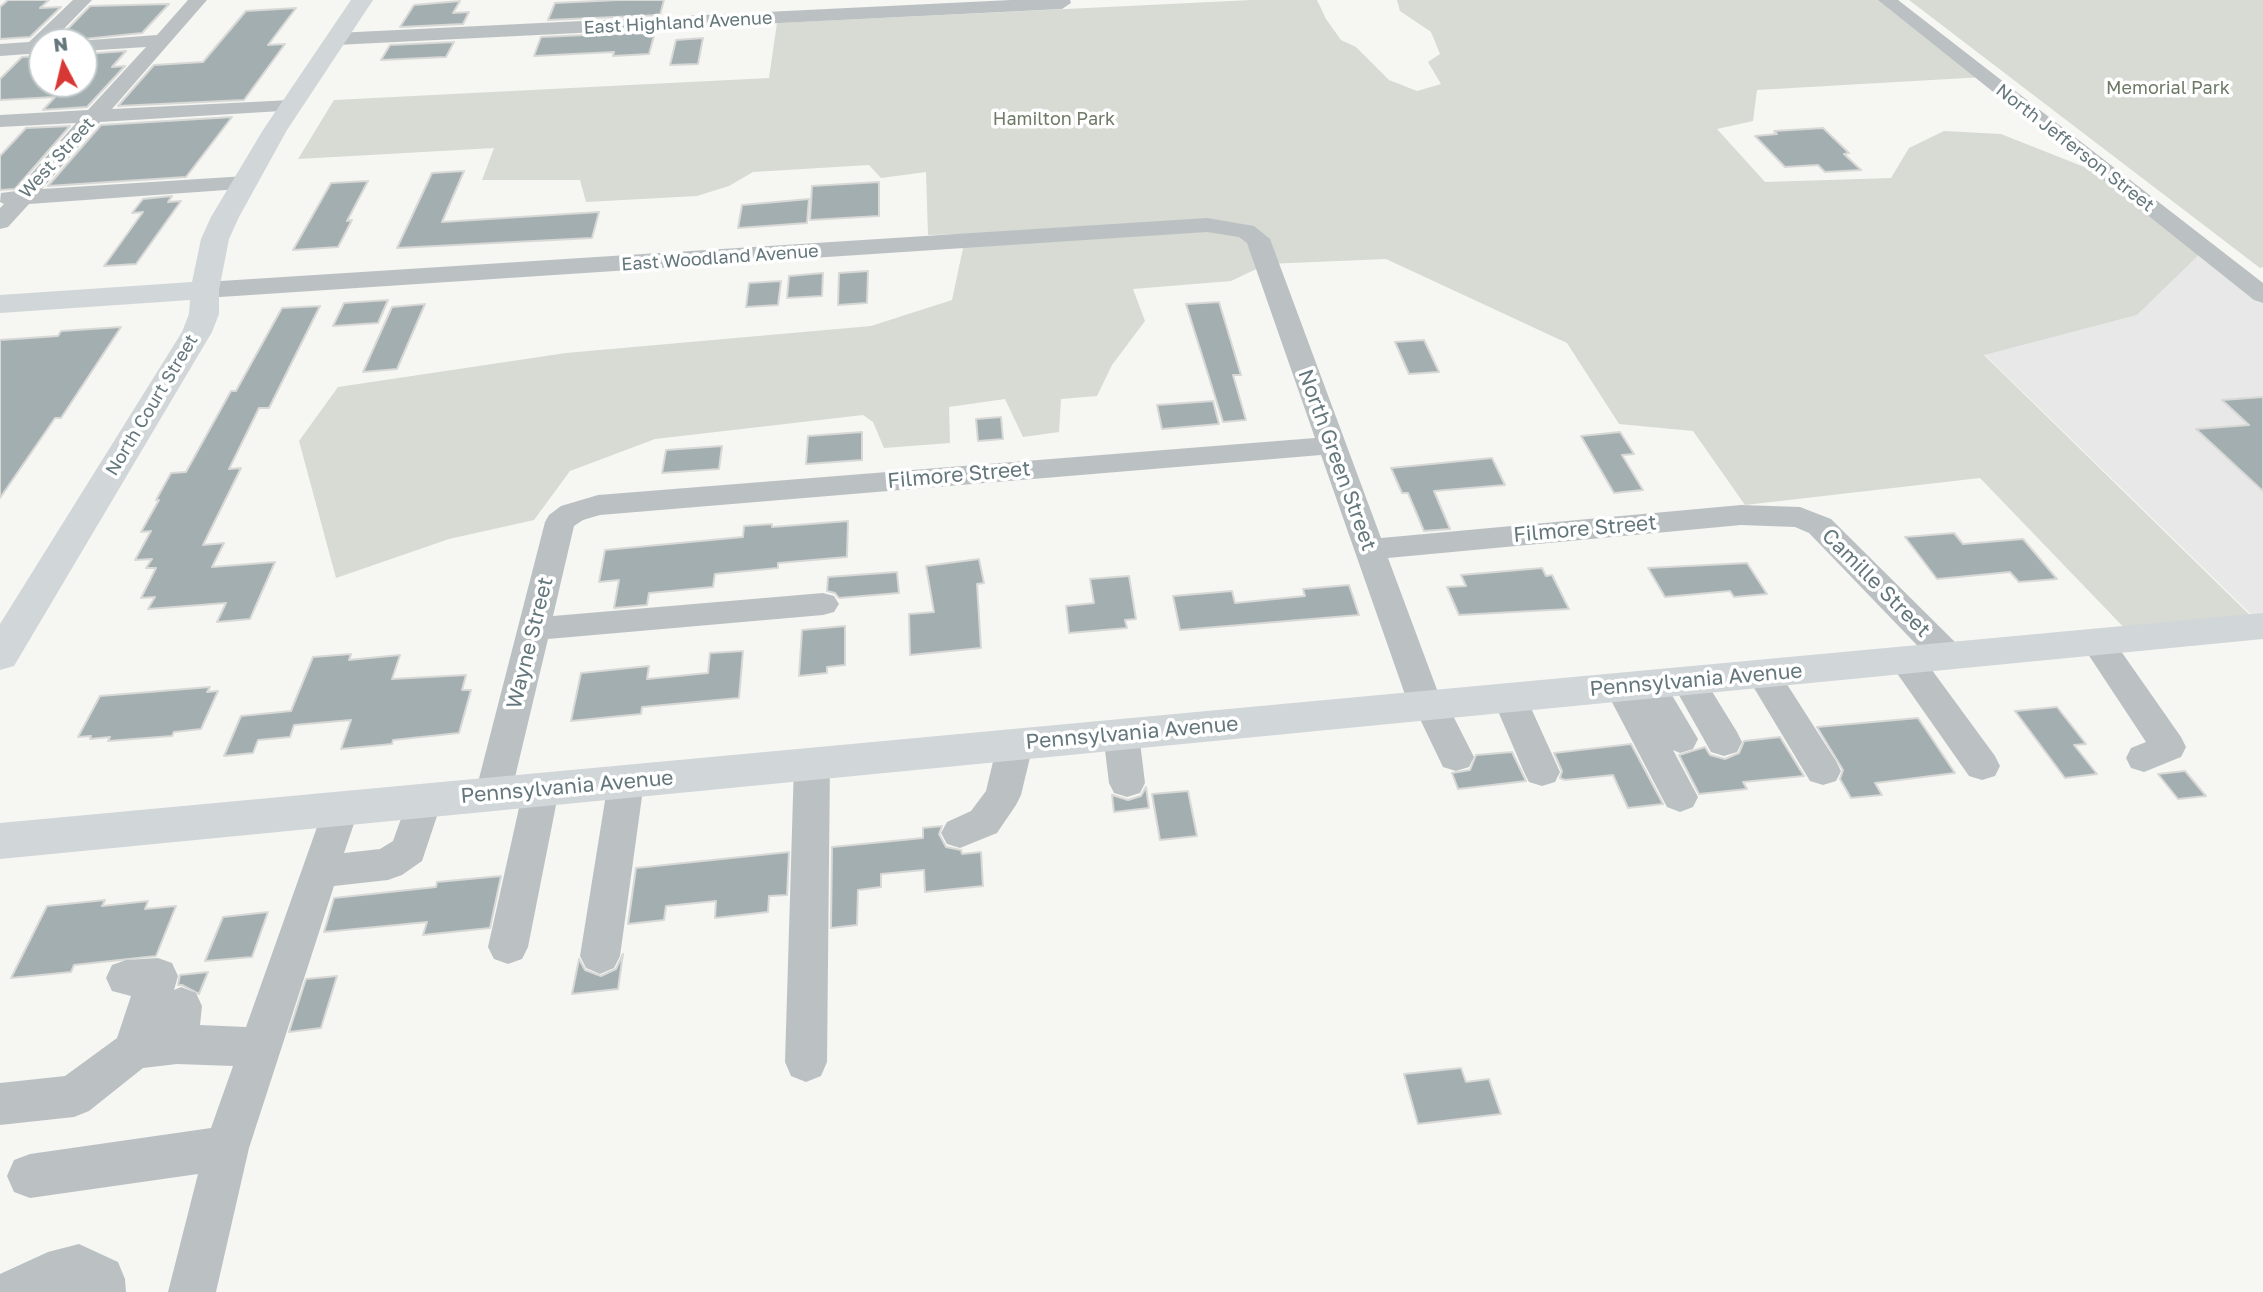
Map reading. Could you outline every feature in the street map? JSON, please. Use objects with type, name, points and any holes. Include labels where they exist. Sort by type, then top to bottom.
[{"type":"main road","name":"North Court Street","points":[[0,656],[198,332],[204,314],[205,290],[215,239],[291,106],[362,0]]},
{"type":"main road","points":[[0,304],[205,290]]},
{"type":"main road","name":"Pennsylvania Avenue","points":[[0,841],[2263,626]]},
{"type":"street","points":[[57,28],[83,0]]},
{"type":"street","name":"West Street","points":[[0,222],[11,198],[94,116],[198,0]]},
{"type":"street","name":"North Jefferson Street","points":[[1887,0],[2263,295]]},
{"type":"street","name":"East Highland Avenue","points":[[336,39],[1062,2]]},
{"type":"street","points":[[98,44],[163,40]]},
{"type":"street","points":[[0,50],[28,49]]},
{"type":"street","points":[[0,121],[291,106]]},
{"type":"street","points":[[11,198],[246,183]]},
{"type":"street","name":"East Woodland Avenue","points":[[205,290],[1207,225],[1234,227]]},
{"type":"street","name":"North Green Street","points":[[1234,227],[1247,231],[1258,239],[1429,705],[1456,757]]},
{"type":"street","name":"Filmore Street","points":[[586,508],[1332,445]]},
{"type":"street","name":"Wayne Street","points":[[493,794],[560,522],[572,513],[586,508]]},
{"type":"street","name":"Filmore Street","points":[[1370,549],[1741,515],[1800,517]]},
{"type":"street","name":"Camille Street","points":[[1800,517],[1820,526],[1948,656]]},
{"type":"street","points":[[533,629],[824,604]]},
{"type":"street","points":[[2097,642],[2168,747],[2144,758]]},
{"type":"street","points":[[1906,660],[1982,766]]},
{"type":"street","points":[[1762,673],[1823,771]]},
{"type":"street","points":[[1695,680],[1730,739]]},
{"type":"street","points":[[1635,686],[1679,739]]},
{"type":"street","points":[[1635,686],[1680,797]]},
{"type":"street","points":[[1509,697],[1542,772]]},
{"type":"street","points":[[1121,734],[1127,783]]},
{"type":"street","points":[[960,833],[984,822],[1003,796],[1014,744]]},
{"type":"street","points":[[806,1062],[812,764]]},
{"type":"street","points":[[600,956],[626,782]]},
{"type":"street","points":[[508,947],[541,790]]},
{"type":"street","points":[[318,872],[388,864],[409,850],[424,801]]},
{"type":"street","points":[[192,1292],[227,1148],[340,809]]},
{"type":"street","points":[[126,978],[158,976],[134,1050]]},
{"type":"street","points":[[0,1104],[74,1096],[134,1050],[179,1025],[259,1047]]},
{"type":"street","points":[[30,1176],[227,1148]]},
{"type":"street","points":[[15,1292],[48,1276],[79,1268],[101,1279],[102,1292]]},
{"type":"shaded area","points":[[2205,249],[2263,295],[2263,626],[1984,354],[2137,315]]},
{"type":"green space","name":"Hamilton Park","points":[[1252,0],[1317,0],[1341,40],[1356,47],[1389,80],[1417,91],[1441,84],[1428,62],[1440,54],[1431,32],[1400,11],[1397,0],[1887,0],[1984,77],[1757,90],[1753,121],[1717,129],[1765,182],[1891,178],[1909,148],[1944,131],[2001,134],[2112,178],[2205,249],[2137,315],[1984,355],[2261,626],[2134,638],[1980,478],[1745,505],[1693,431],[1619,424],[1567,343],[1386,259],[1267,264],[1231,281],[1133,289],[1145,321],[1112,365],[1097,396],[1061,399],[1059,432],[1023,437],[1005,399],[949,407],[950,443],[884,448],[873,422],[863,415],[655,439],[570,471],[534,520],[449,539],[336,578],[299,441],[338,387],[566,353],[871,326],[952,300],[966,234],[928,235],[926,172],[881,178],[869,165],[753,172],[729,186],[697,196],[586,202],[580,180],[482,180],[494,148],[298,159],[334,100],[769,78],[777,23]]},
{"type":"green space","name":"Memorial Park","points":[[1909,0],[2263,0],[2263,267],[2260,268]]},
{"type":"building","points":[[8,0],[49,0],[40,8],[61,7],[39,28],[28,28],[28,37],[0,39],[0,7]]},
{"type":"building","points":[[664,0],[660,15],[548,20],[555,3]]},
{"type":"building","points":[[460,1],[453,13],[469,12],[463,24],[400,27],[414,5]]},
{"type":"building","points":[[169,4],[142,33],[98,38],[98,28],[69,28],[90,6]]},
{"type":"building","points":[[296,8],[268,45],[285,44],[244,100],[118,106],[154,65],[203,62],[246,11]]},
{"type":"building","points":[[655,32],[649,54],[613,56],[614,52],[534,56],[541,37]]},
{"type":"building","points":[[703,38],[698,64],[670,65],[676,40]]},
{"type":"building","points":[[454,42],[446,57],[381,60],[390,45]]},
{"type":"building","points":[[126,51],[112,67],[125,66],[98,95],[98,53]]},
{"type":"building","points":[[22,57],[28,57],[28,98],[37,98],[0,100],[0,79]]},
{"type":"building","points":[[54,98],[95,98],[87,107],[43,110]]},
{"type":"building","points":[[232,117],[186,177],[48,186],[101,125]]},
{"type":"building","points":[[70,126],[15,189],[0,190],[0,156],[26,128]]},
{"type":"building","points":[[1823,128],[1849,153],[1844,154],[1861,170],[1825,172],[1818,165],[1785,167],[1755,136],[1777,134],[1774,131]]},
{"type":"building","points":[[464,171],[442,222],[599,212],[592,238],[397,248],[432,173]]},
{"type":"building","points":[[368,181],[347,221],[352,220],[338,247],[293,250],[331,183]]},
{"type":"building","points":[[879,182],[879,216],[810,220],[812,186]]},
{"type":"building","points":[[172,196],[168,202],[181,201],[136,264],[104,266],[143,212],[132,213],[143,199]]},
{"type":"building","points":[[809,199],[807,223],[738,228],[742,205]]},
{"type":"building","points":[[868,271],[867,303],[838,305],[839,273]]},
{"type":"building","points":[[823,273],[822,296],[787,298],[789,276]]},
{"type":"building","points":[[781,281],[778,305],[746,307],[749,283]]},
{"type":"building","points":[[388,300],[378,323],[333,326],[344,303]]},
{"type":"building","points":[[1219,302],[1241,375],[1233,375],[1246,420],[1223,422],[1186,304]]},
{"type":"building","points":[[425,304],[397,369],[363,372],[392,307]]},
{"type":"building","points":[[320,306],[269,408],[259,408],[229,469],[241,468],[203,545],[224,543],[212,567],[275,562],[250,619],[217,622],[226,603],[148,609],[155,597],[141,598],[156,568],[146,568],[152,559],[135,560],[151,531],[141,532],[171,473],[186,472],[231,391],[236,391],[282,308]]},
{"type":"building","points":[[121,327],[61,418],[55,418],[0,498],[0,340],[58,336],[61,331]]},
{"type":"building","points":[[1424,340],[1439,372],[1409,374],[1395,342]]},
{"type":"building","points":[[2263,397],[2263,491],[2196,429],[2249,425],[2222,400]]},
{"type":"building","points":[[1213,401],[1219,424],[1162,429],[1157,405]]},
{"type":"building","points":[[1001,417],[1003,439],[978,441],[976,419]]},
{"type":"building","points":[[862,432],[862,460],[806,464],[808,436]]},
{"type":"building","points":[[1620,432],[1634,454],[1622,455],[1643,490],[1614,493],[1581,436]]},
{"type":"building","points":[[722,446],[719,469],[662,473],[666,450]]},
{"type":"building","points":[[1492,458],[1505,485],[1434,491],[1450,529],[1424,531],[1408,493],[1402,493],[1391,468]]},
{"type":"building","points":[[848,521],[847,557],[778,563],[778,568],[715,574],[713,587],[649,593],[647,605],[614,608],[619,580],[599,582],[605,550],[743,537],[744,526],[772,524],[772,527]]},
{"type":"building","points":[[1954,533],[1963,544],[2023,539],[2057,579],[2019,582],[2010,572],[1937,579],[1905,537]]},
{"type":"building","points":[[979,559],[984,583],[977,584],[981,648],[910,655],[909,614],[934,612],[926,566]]},
{"type":"building","points":[[1747,563],[1767,594],[1734,597],[1730,591],[1665,597],[1648,568]]},
{"type":"building","points":[[1542,568],[1546,576],[1552,575],[1569,609],[1459,615],[1447,587],[1466,586],[1461,575]]},
{"type":"building","points":[[897,572],[899,593],[839,598],[835,593],[827,591],[828,577]]},
{"type":"building","points":[[1129,576],[1136,619],[1125,620],[1127,628],[1069,633],[1066,606],[1094,603],[1090,579]]},
{"type":"building","points":[[1349,585],[1359,615],[1180,630],[1173,596],[1232,591],[1235,603],[1305,596],[1303,589]]},
{"type":"building","points":[[845,626],[845,665],[827,667],[827,673],[799,676],[802,630]]},
{"type":"building","points":[[743,651],[739,698],[642,707],[641,714],[571,721],[581,673],[649,666],[647,679],[708,673],[710,653]]},
{"type":"building","points":[[351,654],[349,660],[400,655],[392,679],[466,675],[462,690],[471,690],[459,733],[341,749],[351,720],[294,725],[290,737],[258,740],[253,753],[224,756],[241,716],[291,711],[313,657]]},
{"type":"building","points":[[210,687],[207,692],[218,691],[201,729],[174,732],[172,736],[108,741],[110,737],[78,737],[100,696]]},
{"type":"building","points":[[2057,707],[2086,744],[2074,745],[2097,774],[2065,778],[2015,711]]},
{"type":"building","points":[[1918,718],[1955,773],[1875,783],[1882,795],[1851,798],[1840,779],[1843,770],[1817,727]]},
{"type":"building","points":[[1780,737],[1804,776],[1743,782],[1747,789],[1699,794],[1679,755],[1705,747],[1710,755],[1725,759],[1739,753],[1744,741]]},
{"type":"building","points":[[1631,744],[1663,804],[1628,808],[1613,775],[1565,780],[1560,778],[1562,771],[1554,753]]},
{"type":"building","points":[[1512,752],[1526,781],[1458,789],[1452,773],[1470,770],[1476,755]]},
{"type":"building","points":[[2185,771],[2206,796],[2178,799],[2158,774]]},
{"type":"building","points":[[1146,787],[1149,808],[1114,812],[1112,795],[1128,800],[1141,796]]},
{"type":"building","points":[[1188,791],[1197,836],[1160,840],[1152,794]]},
{"type":"building","points":[[942,826],[939,834],[946,847],[961,850],[962,854],[981,852],[983,886],[925,892],[924,870],[881,874],[881,887],[858,890],[857,925],[831,928],[832,847],[923,838],[923,828]]},
{"type":"building","points":[[789,852],[787,895],[769,896],[768,912],[715,918],[716,901],[666,906],[664,920],[628,924],[636,868]]},
{"type":"building","points":[[501,876],[490,928],[423,935],[427,922],[324,932],[334,898],[436,887],[437,882]]},
{"type":"building","points":[[105,900],[102,906],[148,901],[145,909],[176,906],[156,956],[74,965],[71,972],[11,978],[47,906]]},
{"type":"building","points":[[268,912],[252,957],[205,961],[223,917]]},
{"type":"building","points":[[623,954],[618,989],[572,994],[579,959],[585,970],[601,976],[616,969]]},
{"type":"building","points":[[208,972],[199,994],[178,985],[180,975]]},
{"type":"building","points":[[337,976],[321,1028],[289,1032],[306,979]]},
{"type":"building","points":[[1461,1068],[1466,1082],[1489,1079],[1501,1114],[1418,1124],[1404,1074]]}]
